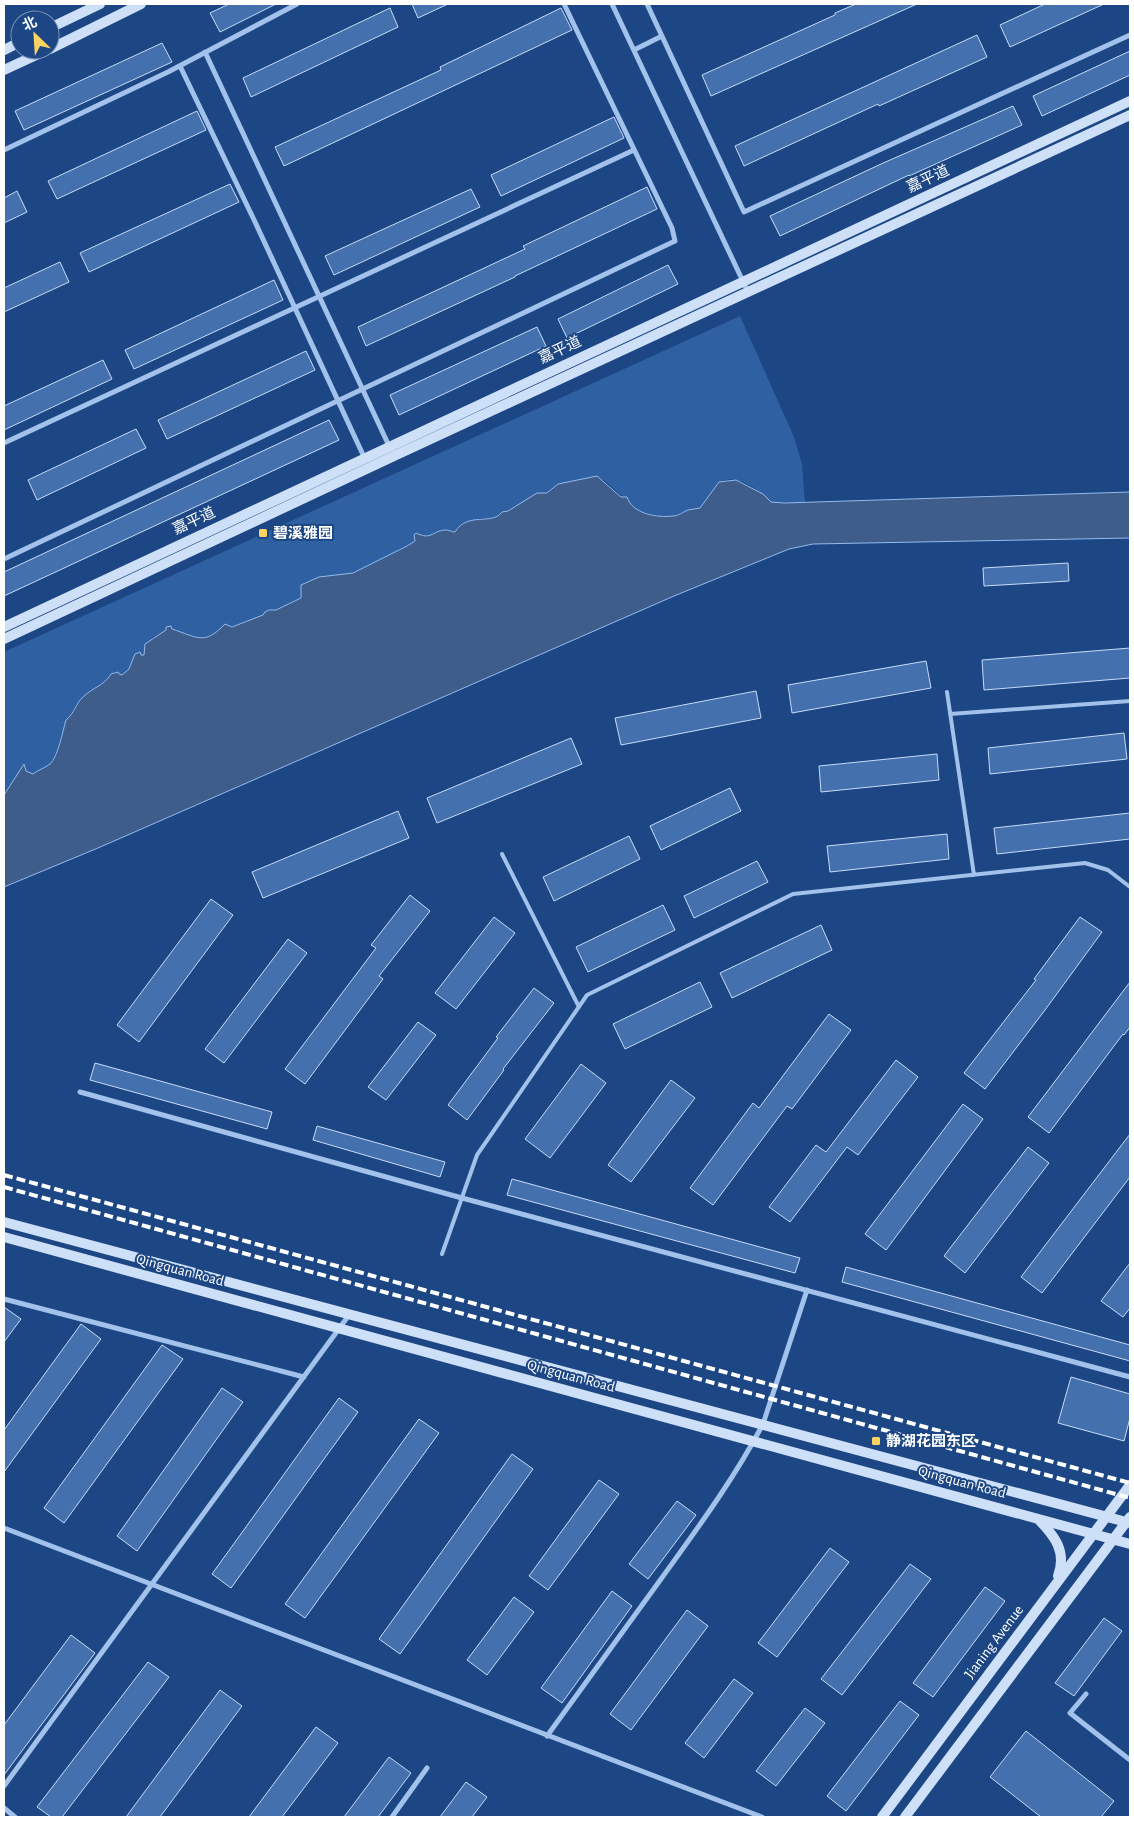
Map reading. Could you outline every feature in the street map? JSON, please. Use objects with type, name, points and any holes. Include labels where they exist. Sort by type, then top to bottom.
[{"type":"street","points":[[60,23],[100,4]]},
{"type":"street","points":[[60,44],[141,4]]},
{"type":"street","points":[[4,150],[180,66],[297,4]]},
{"type":"street","points":[[4,559],[676,241],[672,228],[564,4]]},
{"type":"street","points":[[612,4],[748,292]]},
{"type":"street","points":[[647,4],[744,212],[1130,35]]},
{"type":"street","points":[[634,50],[662,36]]},
{"type":"street","points":[[205,52],[394,456]]},
{"type":"street","points":[[4,70],[25,60]]},
{"type":"street","points":[[180,66],[366,463]]},
{"type":"street","name":"嘉平道","points":[[4,639],[366,463],[389,446],[1130,101]]},
{"type":"street","name":"嘉平道","points":[[4,627],[366,463],[394,456],[1130,115]]},
{"type":"street","points":[[4,443],[634,150]]},
{"type":"street","points":[[80,1092],[462,1198],[1130,1377]]},
{"type":"street","name":"Qingquan Road","points":[[4,1222],[1106,1517],[1129,1520]]},
{"type":"street","name":"Qingquan Road","points":[[4,1237],[1037,1518],[1097,1532],[1130,1544]]},
{"type":"street","points":[[547,1736],[694,1534],[727,1486],[754,1441],[762,1424],[807,1290]]},
{"type":"street","points":[[4,1300],[304,1376]]},
{"type":"street","points":[[4,1786],[349,1314]]},
{"type":"street","name":"Jianing Avenue","points":[[882,1817],[1097,1532],[1130,1485]]},
{"type":"street","points":[[1069,1507],[1087,1516],[1097,1532],[1101,1548],[1094,1565]]},
{"type":"street","points":[[1037,1518],[1053,1536],[1061,1553],[1062,1566],[1053,1589]]},
{"type":"street","points":[[905,1817],[1129,1520]]},
{"type":"street","points":[[4,1528],[762,1817]]},
{"type":"street","points":[[1086,1694],[1070,1713],[1130,1760]]},
{"type":"street","points":[[392,1817],[427,1768]]},
{"type":"street","points":[[4,1808],[15,1817]]},
{"type":"lane","points":[[948,692],[974,875]]},
{"type":"lane","points":[[950,714],[1130,701]]},
{"type":"lane","points":[[502,854],[579,1007]]},
{"type":"lane","points":[[442,1254],[476,1155],[587,996],[793,894],[1085,863],[1108,870],[1130,887]]},
{"type":"shaded area","points":[[740,316],[794,437],[802,464],[805,503],[771,502],[750,486],[734,479],[729,479],[719,482],[700,508],[687,510],[675,516],[659,516],[642,512],[635,508],[604,480],[558,484],[547,493],[537,494],[490,519],[480,518],[463,524],[455,532],[446,530],[423,537],[363,569],[341,576],[322,577],[309,581],[301,585],[301,598],[232,627],[225,624],[210,635],[197,638],[166,627],[167,630],[152,638],[144,655],[135,657],[129,669],[122,675],[111,674],[79,701],[65,725],[57,751],[50,764],[33,774],[26,771],[24,765],[4,795],[4,652]]},
{"type":"shaded area","points":[[597,476],[621,497],[627,497],[630,503],[640,511],[660,516],[675,516],[688,510],[700,508],[719,482],[736,480],[763,494],[771,502],[784,503],[1130,492],[1130,538],[813,544],[789,549],[674,596],[98,848],[4,887],[4,795],[24,764],[26,771],[33,774],[53,761],[66,720],[81,699],[105,681],[111,674],[118,672],[122,675],[129,669],[135,654],[140,652],[141,655],[144,655],[145,644],[166,630],[166,627],[171,626],[172,629],[194,637],[206,637],[218,631],[225,624],[232,627],[301,598],[301,585],[319,577],[353,573],[415,541],[414,535],[416,533],[429,536],[442,530],[455,532],[466,522],[498,516],[537,493],[547,493],[558,484]]},
{"type":"building","points":[[229,4],[276,4],[220,32],[210,13]]},
{"type":"building","points":[[412,4],[448,4],[418,18]]},
{"type":"building","points":[[856,4],[917,4],[711,96],[702,75]]},
{"type":"building","points":[[1045,4],[1104,4],[1010,47],[1000,25]]},
{"type":"building","points":[[390,8],[398,27],[251,97],[243,78]]},
{"type":"building","points":[[561,8],[572,30],[284,166],[275,147],[441,70],[440,67]]},
{"type":"building","points":[[977,35],[987,57],[879,106],[878,104],[744,166],[735,146]]},
{"type":"building","points":[[162,43],[172,62],[24,130],[15,111]]},
{"type":"building","points":[[1130,51],[1130,75],[1042,116],[1033,96]]},
{"type":"building","points":[[1013,106],[1022,125],[909,175],[780,236],[770,216],[881,164]]},
{"type":"building","points":[[197,111],[206,130],[57,199],[48,181]]},
{"type":"building","points":[[614,117],[624,138],[501,196],[491,175]]},
{"type":"building","points":[[230,184],[239,202],[89,272],[80,253]]},
{"type":"building","points":[[647,187],[657,209],[366,346],[358,327],[525,249],[523,246]]},
{"type":"building","points":[[471,189],[480,207],[334,275],[325,256]]},
{"type":"building","points":[[17,191],[27,212],[4,223],[4,198]]},
{"type":"building","points":[[60,262],[69,282],[4,312],[4,288]]},
{"type":"building","points":[[668,265],[678,284],[567,338],[558,319]]},
{"type":"building","points":[[274,280],[283,300],[134,369],[125,350]]},
{"type":"building","points":[[537,327],[546,346],[399,415],[390,395]]},
{"type":"building","points":[[306,351],[315,370],[167,439],[158,420]]},
{"type":"building","points":[[103,360],[112,379],[4,430],[4,406]]},
{"type":"building","points":[[329,420],[339,440],[4,596],[4,572]]},
{"type":"building","points":[[136,429],[146,448],[37,500],[28,480]]},
{"type":"building","points":[[1068,563],[1069,581],[984,586],[983,568]]},
{"type":"building","points":[[1130,648],[1130,678],[984,690],[982,660]]},
{"type":"building","points":[[926,661],[931,688],[792,713],[788,685]]},
{"type":"building","points":[[756,691],[761,718],[621,745],[615,718]]},
{"type":"building","points":[[1124,733],[1127,759],[990,774],[988,748]]},
{"type":"building","points":[[571,738],[582,764],[437,823],[427,798]]},
{"type":"building","points":[[937,754],[939,780],[821,792],[819,766]]},
{"type":"building","points":[[730,788],[741,811],[661,850],[650,826]]},
{"type":"building","points":[[398,811],[409,838],[263,898],[252,872]]},
{"type":"building","points":[[1130,813],[1130,839],[997,854],[994,828]]},
{"type":"building","points":[[947,834],[949,859],[830,872],[827,846]]},
{"type":"building","points":[[629,836],[640,859],[554,901],[543,877]]},
{"type":"building","points":[[757,861],[768,882],[694,918],[684,896]]},
{"type":"building","points":[[410,895],[430,911],[379,976],[383,979],[305,1084],[285,1069],[376,948],[371,945]]},
{"type":"building","points":[[211,899],[233,915],[139,1042],[117,1025]]},
{"type":"building","points":[[663,905],[675,930],[588,972],[576,947]]},
{"type":"building","points":[[494,917],[515,933],[456,1009],[435,993]]},
{"type":"building","points":[[1080,917],[1102,932],[985,1089],[964,1073],[1036,980],[1034,979]]},
{"type":"building","points":[[821,925],[832,950],[732,998],[720,973]]},
{"type":"building","points":[[288,939],[307,953],[224,1063],[205,1049]]},
{"type":"building","points":[[700,982],[712,1007],[625,1049],[613,1024]]},
{"type":"building","points":[[1130,982],[1130,1027],[1049,1133],[1028,1117]]},
{"type":"building","points":[[534,988],[554,1003],[503,1069],[467,1120],[448,1105],[498,1038],[496,1037]]},
{"type":"building","points":[[829,1014],[851,1030],[792,1109],[787,1106],[713,1205],[690,1188],[753,1103],[759,1108]]},
{"type":"building","points":[[418,1022],[436,1035],[386,1100],[368,1087]]},
{"type":"building","points":[[896,1060],[918,1077],[858,1155],[847,1147],[790,1222],[769,1207],[816,1145],[826,1152]]},
{"type":"building","points":[[95,1063],[272,1112],[267,1129],[90,1080]]},
{"type":"building","points":[[581,1064],[606,1083],[550,1158],[525,1139]]},
{"type":"building","points":[[671,1080],[695,1098],[631,1182],[608,1165]]},
{"type":"building","points":[[963,1104],[983,1119],[886,1250],[865,1234]]},
{"type":"building","points":[[317,1126],[445,1162],[440,1177],[313,1140]]},
{"type":"building","points":[[1130,1134],[1130,1177],[1042,1293],[1021,1277]]},
{"type":"building","points":[[1028,1147],[1049,1163],[965,1273],[944,1256]]},
{"type":"building","points":[[512,1179],[800,1258],[795,1273],[507,1195]]},
{"type":"building","points":[[1130,1263],[1130,1308],[1123,1317],[1101,1301]]},
{"type":"building","points":[[846,1267],[1130,1345],[1130,1361],[842,1282]]},
{"type":"building","points":[[4,1307],[21,1319],[4,1342]]},
{"type":"building","points":[[81,1324],[101,1339],[4,1472],[4,1430]]},
{"type":"building","points":[[162,1345],[183,1359],[64,1523],[44,1508]]},
{"type":"building","points":[[1071,1377],[1130,1394],[1130,1418],[1124,1441],[1058,1423]]},
{"type":"building","points":[[222,1388],[243,1402],[137,1551],[117,1536]]},
{"type":"building","points":[[339,1398],[358,1412],[231,1588],[212,1574]]},
{"type":"building","points":[[419,1419],[439,1433],[305,1618],[285,1604]]},
{"type":"building","points":[[512,1454],[533,1469],[400,1654],[379,1639]]},
{"type":"building","points":[[599,1480],[619,1494],[548,1590],[529,1576]]},
{"type":"building","points":[[677,1501],[696,1515],[648,1579],[629,1564]]},
{"type":"building","points":[[830,1548],[849,1562],[777,1657],[758,1643]]},
{"type":"building","points":[[910,1564],[931,1579],[842,1695],[821,1679]]},
{"type":"building","points":[[985,1587],[1005,1601],[933,1697],[913,1683]]},
{"type":"building","points":[[612,1591],[632,1606],[562,1703],[541,1688]]},
{"type":"building","points":[[514,1597],[534,1612],[487,1675],[467,1660]]},
{"type":"building","points":[[687,1610],[708,1626],[631,1730],[610,1714]]},
{"type":"building","points":[[1104,1618],[1122,1631],[1074,1696],[1055,1683]]},
{"type":"building","points":[[71,1635],[95,1653],[4,1775],[4,1725]]},
{"type":"building","points":[[148,1662],[169,1677],[62,1817],[51,1817],[37,1807]]},
{"type":"building","points":[[734,1679],[753,1693],[704,1758],[685,1743]]},
{"type":"building","points":[[220,1690],[242,1706],[160,1817],[126,1817]]},
{"type":"building","points":[[900,1701],[919,1715],[846,1811],[827,1796]]},
{"type":"building","points":[[805,1708],[825,1723],[776,1786],[756,1771]]},
{"type":"building","points":[[316,1727],[338,1743],[282,1817],[249,1817]]},
{"type":"building","points":[[1026,1731],[1114,1801],[1101,1817],[1041,1817],[990,1777]]},
{"type":"building","points":[[389,1757],[411,1773],[378,1817],[344,1817]]},
{"type":"building","points":[[466,1782],[487,1797],[472,1817],[440,1817]]},
{"type":"railway","points":[[4,1175],[1130,1483]]},
{"type":"railway","points":[[4,1187],[1130,1498]]},
{"type":"place","name":"碧溪雅园","points":[[263,533]]},
{"type":"place","name":"静湖花园东区","points":[[876,1441]]}]
